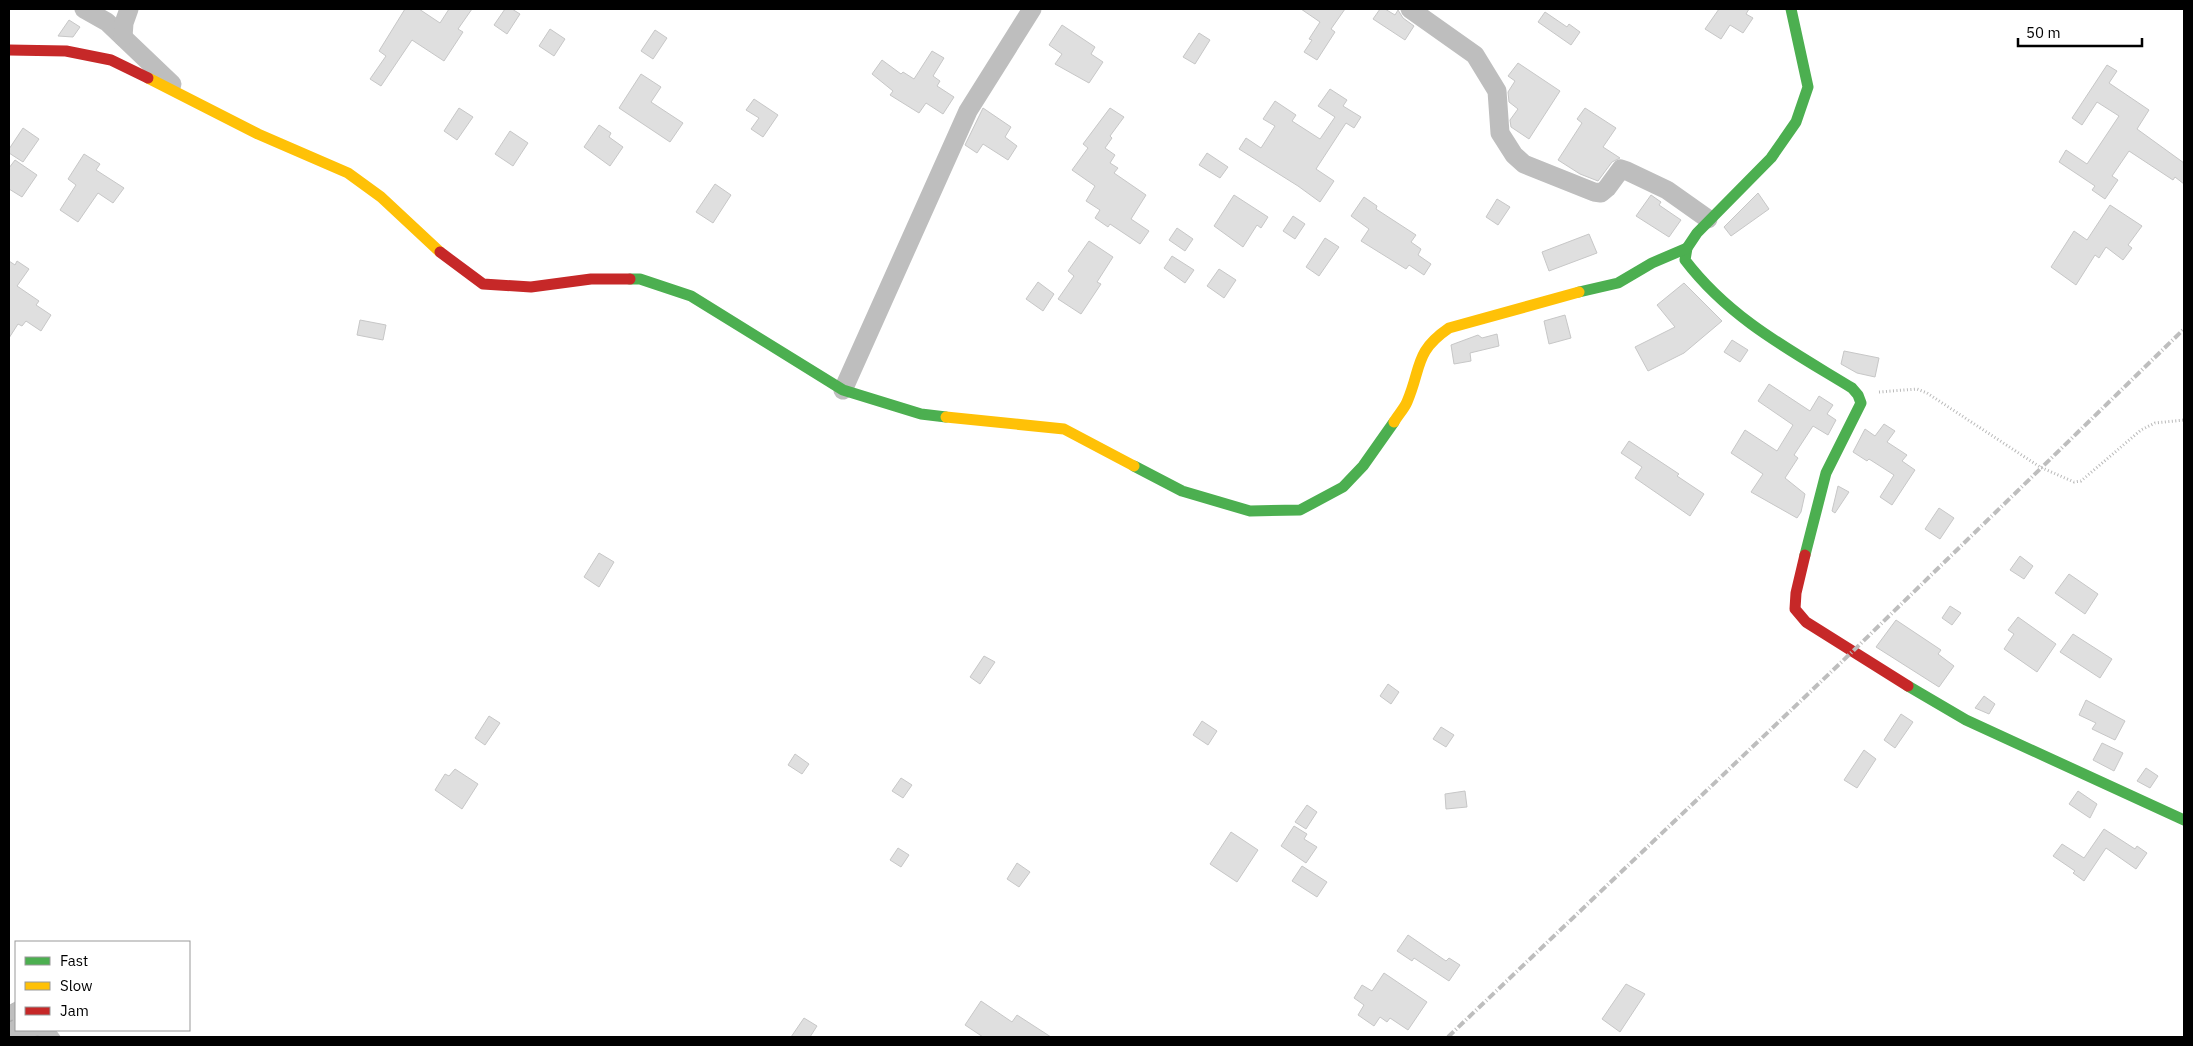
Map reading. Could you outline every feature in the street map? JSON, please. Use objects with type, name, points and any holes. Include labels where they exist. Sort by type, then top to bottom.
[{"type":"street","points":[[84,9],[107,22],[185,96]]},
{"type":"street","points":[[123,37],[124,22],[129,9]]},
{"type":"street","points":[[843,390],[968,112],[1032,9]]},
{"type":"street","points":[[1410,9],[1474,55],[1497,91],[1500,133],[1508,146],[1524,164],[1594,192],[1601,193],[1621,170],[1627,171],[1667,190],[1708,220]]},
{"type":"street","points":[[1791,9],[1808,87],[1796,122],[1771,158],[1708,220],[1687,248],[1685,260],[1698,279],[1750,324],[1852,388],[1858,395],[1861,403],[1826,473],[1796,593],[1795,609],[1806,622],[1852,652],[1966,720],[2184,820]]},
{"type":"street","points":[[9,50],[66,51],[111,60],[258,134],[348,173],[381,197],[450,261],[483,284],[532,287],[591,279],[640,279],[692,296],[843,390],[921,414],[1064,429],[1182,491],[1250,511],[1300,510],[1343,487],[1363,466],[1407,403],[1420,359],[1433,339],[1449,328],[1538,302],[1618,283],[1652,263],[1687,248]]},
{"type":"path","points":[[1858,395],[1917,389],[1927,393],[2040,467],[2074,482],[2081,481],[2141,430],[2155,424],[2184,420]]},
{"type":"water","points":[[15,1002],[15,1031],[57,1031],[61,1037],[9,1037],[9,1005]]},
{"type":"building","points":[[405,9],[419,9],[440,23],[449,9],[472,9],[458,29],[463,32],[444,61],[412,40],[381,86],[370,79],[386,56],[379,51]]},
{"type":"building","points":[[505,9],[512,9],[520,14],[507,34],[494,25]]},
{"type":"building","points":[[1301,9],[1345,9],[1331,29],[1335,32],[1317,60],[1304,52],[1312,40],[1309,39],[1320,22]]},
{"type":"building","points":[[1380,9],[1385,9],[1395,15],[1398,10],[1403,18],[1414,26],[1405,40],[1373,19]]},
{"type":"building","points":[[1719,9],[1749,9],[1746,14],[1753,18],[1743,33],[1730,25],[1721,39],[1705,29]]},
{"type":"building","points":[[1545,12],[1567,27],[1569,24],[1580,32],[1571,45],[1538,22]]},
{"type":"building","points":[[69,20],[80,27],[73,37],[58,36]]},
{"type":"building","points":[[1062,25],[1095,47],[1091,54],[1103,62],[1089,83],[1055,64],[1062,54],[1049,45]]},
{"type":"building","points":[[550,29],[565,39],[554,56],[539,46]]},
{"type":"building","points":[[655,30],[667,38],[653,59],[641,51]]},
{"type":"building","points":[[1199,33],[1210,40],[1195,64],[1183,57]]},
{"type":"building","points":[[932,51],[944,58],[933,76],[940,81],[937,86],[954,97],[943,114],[926,103],[919,113],[890,95],[893,91],[872,74],[882,60],[901,74],[903,72],[914,79]]},
{"type":"building","points":[[1518,63],[1560,91],[1529,139],[1511,127],[1510,120],[1518,109],[1509,102],[1508,92],[1515,81],[1508,76]]},
{"type":"building","points":[[2107,65],[2117,71],[2109,83],[2149,110],[2137,129],[2184,163],[2184,184],[2175,177],[2173,180],[2129,151],[2112,176],[2118,180],[2105,199],[2092,190],[2095,186],[2059,162],[2066,150],[2087,164],[2119,116],[2097,102],[2082,125],[2072,118]]},
{"type":"building","points":[[641,74],[661,87],[651,102],[683,123],[670,142],[619,108]]},
{"type":"building","points":[[1330,89],[1347,100],[1343,106],[1361,117],[1354,128],[1346,123],[1316,169],[1334,181],[1320,202],[1239,149],[1246,138],[1261,148],[1275,126],[1263,119],[1275,101],[1296,115],[1292,121],[1320,139],[1335,117],[1318,106]]},
{"type":"building","points":[[754,99],[778,115],[763,137],[751,129],[759,118],[746,110]]},
{"type":"building","points":[[459,108],[473,117],[457,140],[444,131]]},
{"type":"building","points":[[983,108],[1011,127],[1005,137],[1017,146],[1008,160],[983,144],[977,153],[965,145]]},
{"type":"building","points":[[1110,108],[1124,117],[1110,136],[1112,138],[1105,148],[1115,155],[1110,163],[1118,168],[1114,173],[1146,195],[1131,219],[1149,231],[1140,244],[1110,224],[1108,227],[1095,218],[1100,210],[1086,201],[1095,186],[1072,170],[1088,148],[1083,144]]},
{"type":"building","points":[[1585,108],[1616,128],[1603,147],[1620,158],[1612,162],[1598,181],[1580,174],[1558,160],[1582,123],[1577,119]]},
{"type":"building","points":[[599,125],[611,133],[609,137],[623,147],[610,166],[584,147]]},
{"type":"building","points":[[23,128],[39,139],[23,162],[9,153],[9,149]]},
{"type":"building","points":[[510,131],[528,143],[513,166],[495,154]]},
{"type":"building","points":[[1207,153],[1228,167],[1220,178],[1199,165]]},
{"type":"building","points":[[84,154],[100,164],[96,170],[124,188],[113,203],[98,193],[78,222],[60,210],[76,185],[68,179]]},
{"type":"building","points":[[15,160],[37,175],[22,197],[9,189],[9,168]]},
{"type":"building","points":[[715,184],[731,195],[713,223],[696,212]]},
{"type":"building","points":[[1758,193],[1769,209],[1731,236],[1724,227]]},
{"type":"building","points":[[1234,195],[1268,217],[1261,228],[1257,225],[1243,247],[1214,226]]},
{"type":"building","points":[[1651,195],[1661,202],[1659,205],[1681,220],[1669,237],[1636,216]]},
{"type":"building","points":[[1364,197],[1377,206],[1376,209],[1416,235],[1411,242],[1421,249],[1418,255],[1431,264],[1424,275],[1409,265],[1406,269],[1361,241],[1369,229],[1351,216]]},
{"type":"building","points":[[1497,199],[1510,207],[1498,225],[1486,217]]},
{"type":"building","points":[[2110,205],[2142,226],[2128,245],[2132,248],[2123,260],[2106,247],[2099,258],[2095,255],[2076,285],[2051,267],[2074,231],[2087,240]]},
{"type":"building","points":[[1293,216],[1305,224],[1295,239],[1283,231]]},
{"type":"building","points":[[1177,228],[1193,239],[1185,251],[1169,240]]},
{"type":"building","points":[[1589,234],[1597,253],[1549,271],[1542,252]]},
{"type":"building","points":[[1325,238],[1339,247],[1319,276],[1306,267]]},
{"type":"building","points":[[1089,241],[1113,257],[1097,282],[1101,284],[1081,314],[1058,299],[1074,276],[1068,271]]},
{"type":"building","points":[[1172,256],[1194,270],[1185,283],[1164,268]]},
{"type":"building","points":[[9,261],[15,265],[17,261],[29,269],[17,286],[39,301],[36,305],[51,315],[41,331],[26,321],[22,326],[18,324],[9,338]]},
{"type":"building","points":[[1219,269],[1236,280],[1224,298],[1207,286]]},
{"type":"building","points":[[1038,282],[1054,294],[1043,311],[1026,299]]},
{"type":"building","points":[[1684,283],[1722,321],[1684,353],[1648,371],[1635,347],[1675,327],[1657,305]]},
{"type":"building","points":[[1565,315],[1571,338],[1549,344],[1544,321]]},
{"type":"building","points":[[360,320],[386,325],[383,340],[357,335]]},
{"type":"building","points":[[1497,334],[1499,346],[1470,353],[1471,361],[1454,364],[1451,345],[1478,335],[1482,338]]},
{"type":"building","points":[[1732,340],[1748,350],[1740,362],[1724,352]]},
{"type":"building","points":[[1844,351],[1879,358],[1875,377],[1857,373],[1841,364]]},
{"type":"building","points":[[1769,384],[1810,411],[1819,396],[1833,405],[1827,414],[1836,420],[1828,435],[1813,426],[1794,455],[1798,458],[1785,478],[1805,494],[1801,512],[1797,518],[1751,492],[1763,474],[1731,453],[1745,430],[1777,451],[1793,425],[1758,401]]},
{"type":"building","points":[[1884,424],[1895,431],[1887,442],[1907,455],[1902,461],[1915,470],[1892,505],[1880,497],[1894,475],[1869,459],[1867,461],[1853,452],[1865,429],[1875,436]]},
{"type":"building","points":[[1629,441],[1679,474],[1677,476],[1704,494],[1690,516],[1635,478],[1642,467],[1621,453]]},
{"type":"building","points":[[1838,486],[1849,492],[1835,513],[1832,511]]},
{"type":"building","points":[[1939,508],[1954,518],[1940,539],[1925,529]]},
{"type":"building","points":[[599,553],[614,562],[599,587],[584,577]]},
{"type":"building","points":[[2020,556],[2033,566],[2024,579],[2010,570]]},
{"type":"building","points":[[2069,574],[2098,594],[2085,614],[2055,593]]},
{"type":"building","points":[[1950,606],[1961,613],[1952,625],[1942,618]]},
{"type":"building","points":[[2018,617],[2056,644],[2037,672],[2004,649],[2014,634],[2008,630]]},
{"type":"building","points":[[1896,620],[1941,650],[1938,654],[1954,666],[1939,687],[1876,647]]},
{"type":"building","points":[[2073,634],[2112,659],[2100,678],[2060,652]]},
{"type":"building","points":[[984,656],[995,662],[980,684],[970,677]]},
{"type":"building","points":[[1388,684],[1399,692],[1391,704],[1380,696]]},
{"type":"building","points":[[1984,696],[1995,704],[1989,714],[1975,708]]},
{"type":"building","points":[[2086,700],[2125,721],[2115,740],[2092,729],[2096,723],[2079,715]]},
{"type":"building","points":[[1901,714],[1913,722],[1895,748],[1884,740]]},
{"type":"building","points":[[489,716],[500,723],[485,745],[475,738]]},
{"type":"building","points":[[1202,721],[1217,731],[1208,745],[1193,735]]},
{"type":"building","points":[[1441,727],[1454,735],[1446,747],[1433,739]]},
{"type":"building","points":[[2102,743],[2123,753],[2114,771],[2093,760]]},
{"type":"building","points":[[1864,750],[1876,759],[1857,788],[1844,780]]},
{"type":"building","points":[[795,754],[809,764],[802,774],[788,765]]},
{"type":"building","points":[[2146,768],[2158,776],[2150,788],[2137,781]]},
{"type":"building","points":[[455,769],[478,784],[462,809],[435,790],[445,774],[449,776]]},
{"type":"building","points":[[901,778],[912,785],[903,798],[892,791]]},
{"type":"building","points":[[1465,791],[1467,807],[1446,809],[1445,794]]},
{"type":"building","points":[[2078,791],[2097,804],[2090,818],[2069,804]]},
{"type":"building","points":[[1307,805],[1317,812],[1306,829],[1295,822]]},
{"type":"building","points":[[1294,826],[1307,834],[1304,839],[1317,847],[1306,863],[1281,846]]},
{"type":"building","points":[[2104,829],[2135,849],[2137,846],[2147,853],[2136,869],[2106,848],[2084,881],[2073,873],[2075,871],[2053,856],[2062,844],[2084,858]]},
{"type":"building","points":[[1231,832],[1258,850],[1237,882],[1210,864]]},
{"type":"building","points":[[898,848],[909,855],[901,867],[890,860]]},
{"type":"building","points":[[1017,863],[1030,872],[1019,887],[1007,879]]},
{"type":"building","points":[[1302,866],[1327,882],[1317,897],[1292,881]]},
{"type":"building","points":[[1408,935],[1446,961],[1449,958],[1460,965],[1449,981],[1414,958],[1412,961],[1397,951]]},
{"type":"building","points":[[1384,973],[1427,1002],[1408,1030],[1390,1018],[1387,1022],[1380,1017],[1374,1026],[1358,1015],[1364,1005],[1354,998],[1362,985],[1372,991]]},
{"type":"building","points":[[1626,984],[1645,994],[1620,1032],[1602,1019]]},
{"type":"building","points":[[981,1001],[1012,1022],[1017,1015],[1051,1037],[983,1037],[965,1025]]},
{"type":"building","points":[[804,1018],[817,1026],[810,1037],[791,1037]]},
{"type":"railway","points":[[1448,1037],[1852,652],[2184,329]]},
{"type":"traffic: fast","points":[[1791,9],[1808,87],[1796,122],[1771,158],[1697,233],[1687,248],[1685,260],[1721,300],[1741,316],[1762,332],[1852,388],[1858,395],[1861,403],[1826,473],[1805,555]]},
{"type":"traffic: fast","points":[[1579,292],[1618,283],[1652,263],[1687,248]]},
{"type":"traffic: fast","points":[[630,279],[640,279],[691,296],[843,390],[921,414],[946,417]]},
{"type":"traffic: fast","points":[[1134,466],[1182,491],[1250,511],[1300,510],[1343,487],[1363,466],[1394,422]]},
{"type":"traffic: fast","points":[[1908,686],[1966,720],[2184,820]]},
{"type":"traffic: slow","points":[[148,78],[258,134],[348,173],[381,197],[440,252]]},
{"type":"traffic: slow","points":[[1394,422],[1407,402],[1424,353],[1449,328],[1579,292]]},
{"type":"traffic: slow","points":[[946,417],[1064,429],[1134,466]]},
{"type":"traffic: jam","points":[[9,50],[66,51],[111,60],[148,78]]},
{"type":"traffic: jam","points":[[440,252],[483,284],[531,287],[591,279],[630,279]]},
{"type":"traffic: jam","points":[[1805,555],[1796,593],[1795,609],[1806,622],[1908,686]]}]
